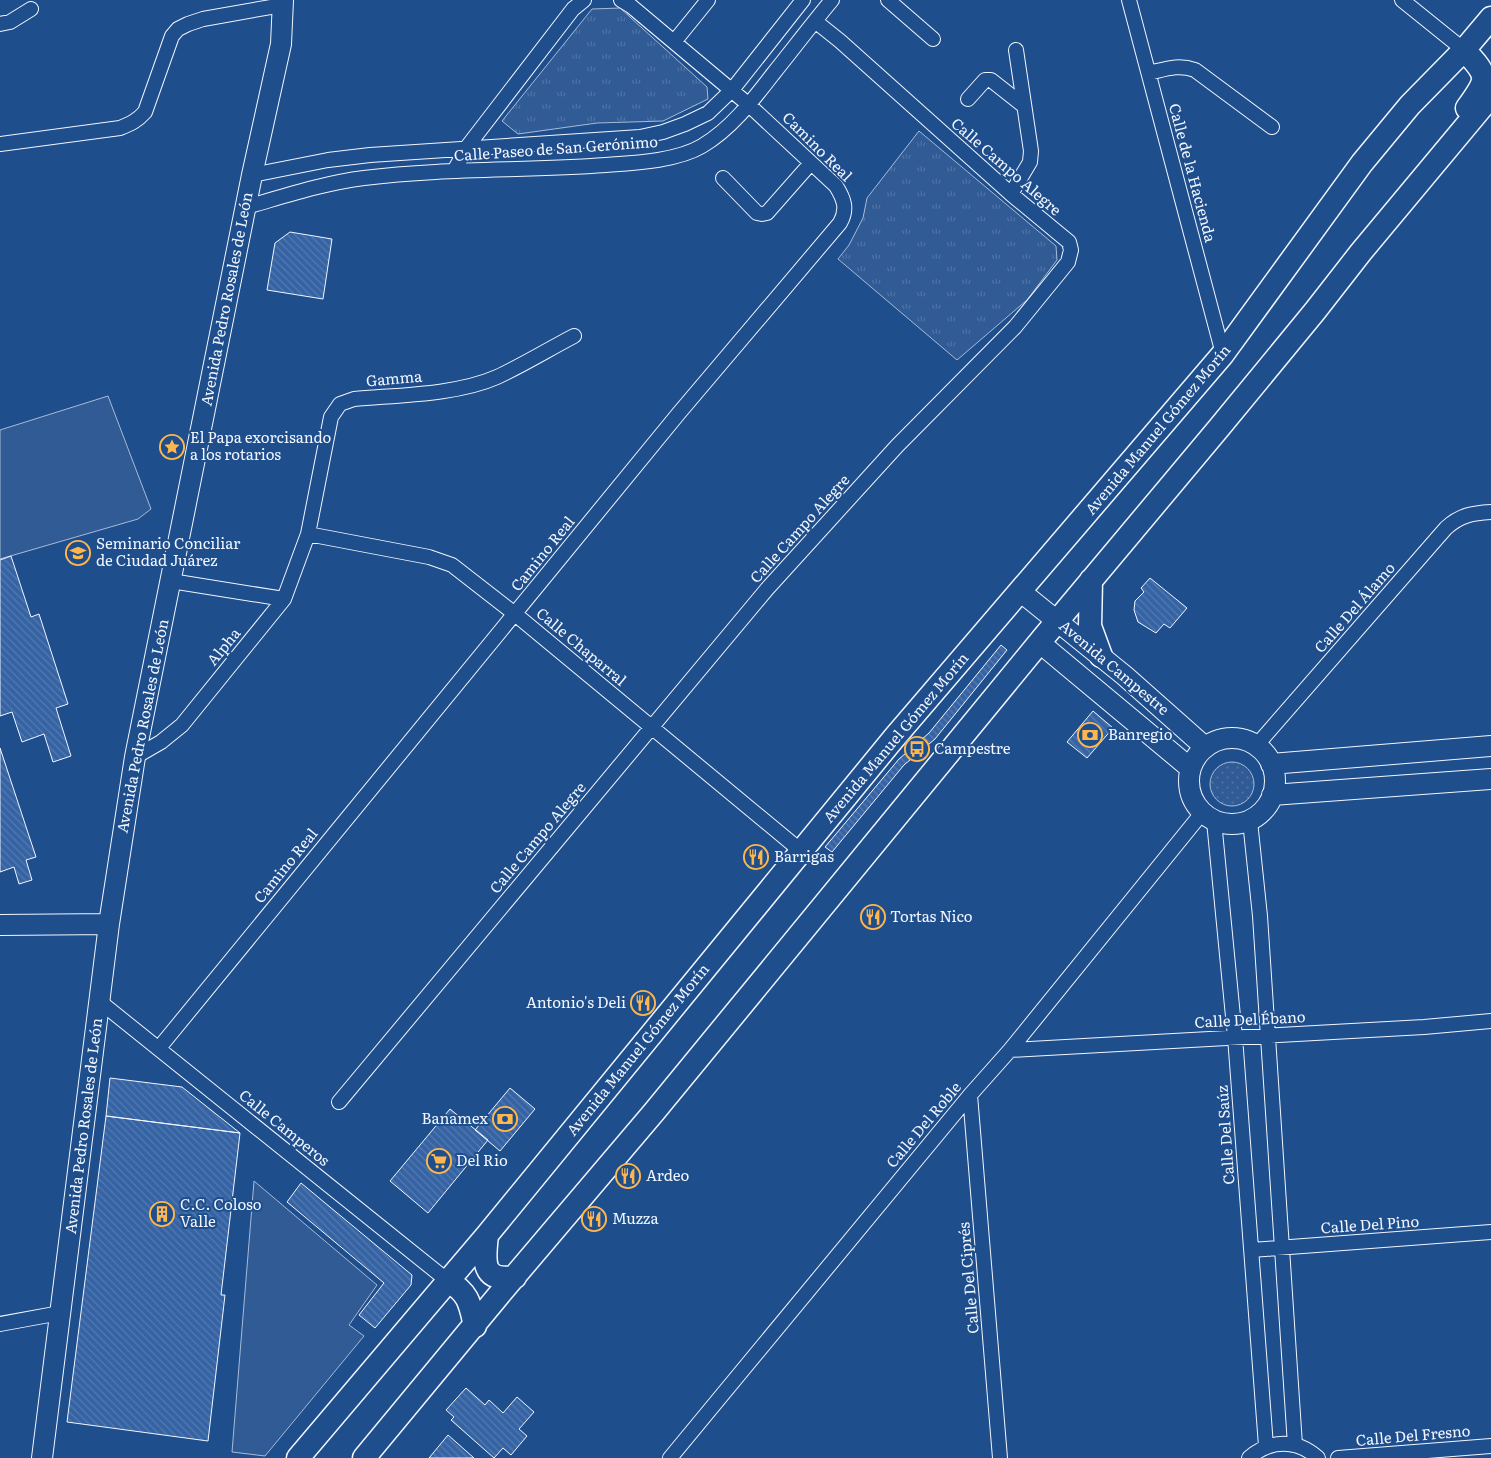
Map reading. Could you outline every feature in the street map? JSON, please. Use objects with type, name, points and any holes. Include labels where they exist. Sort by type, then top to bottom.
[{"type":"main road","name":"Avenida Pedro Rosales de León","points":[[42,1458],[109,924],[135,757],[252,175],[281,44],[282,2]]},
{"type":"main road","name":"Avenida Manuel Gómez Morín","points":[[298,1458],[487,1235],[894,738],[1223,354],[1362,163],[1410,105],[1464,50],[1491,18]]},
{"type":"main road","points":[[1452,141],[1465,111],[1482,88],[1484,77],[1480,67],[1464,50]]},
{"type":"main road","points":[[364,1458],[654,1112],[1491,96]]},
{"type":"main road","points":[[1091,580],[1090,626],[1101,656]]},
{"type":"main road","name":"Avenida Campestre","points":[[1020,591],[1101,656],[1205,747]]},
{"type":"main road","name":"Avenida Campestre","points":[[1040,643],[1190,768]]},
{"type":"main road","points":[[1230,738],[1244,740],[1256,746],[1262,750],[1271,764],[1274,774],[1272,795],[1267,806],[1260,814],[1238,824],[1226,824],[1208,817],[1194,803],[1190,792],[1188,780],[1190,768],[1196,756],[1205,747],[1217,740],[1230,738]]},
{"type":"main road","points":[[1271,764],[1491,746]]},
{"type":"main road","points":[[1374,756],[1375,788]]},
{"type":"main road","points":[[1272,795],[1491,779]]},
{"type":"main road","points":[[0,924],[109,924]]},
{"type":"main road","points":[[487,1235],[485,1251],[488,1270],[491,1274],[502,1279],[515,1277]]},
{"type":"main road","points":[[448,1281],[468,1298],[474,1326]]},
{"type":"street","points":[[454,172],[468,147],[573,9],[584,0]]},
{"type":"street","name":"Camino Real","points":[[159,1048],[679,413],[840,223],[845,214],[845,205],[836,186],[749,104],[631,6],[621,0]]},
{"type":"street","points":[[674,42],[708,0]]},
{"type":"street","name":"Calle Paseo de San Gerónimo","points":[[252,175],[328,160],[468,147],[640,137],[663,132],[686,124],[708,112],[732,90],[803,0]]},
{"type":"street","name":"Calle Paseo de San Gerónimo","points":[[246,207],[308,189],[363,178],[646,162],[672,157],[701,147],[727,128],[749,104],[832,0]]},
{"type":"street","points":[[888,0],[933,39]]},
{"type":"street","name":"Calle de la Hacienda","points":[[1129,0],[1223,354]]},
{"type":"street","points":[[1402,0],[1464,50]]},
{"type":"street","points":[[0,144],[120,128],[131,124],[138,120],[145,112],[172,36],[178,29],[203,19],[282,2]]},
{"type":"street","points":[[0,24],[10,22],[31,9]]},
{"type":"street","name":"Calle Campo Alegre","points":[[339,1102],[780,575],[896,446],[1015,327],[1068,262],[1071,250],[1069,242],[1011,194],[815,20]]},
{"type":"street","points":[[1011,194],[1030,162],[1031,151],[1016,50]]},
{"type":"street","points":[[1149,73],[1173,66],[1195,70],[1272,127]]},
{"type":"street","points":[[968,99],[985,80],[991,80],[1024,106]]},
{"type":"street","points":[[723,178],[757,214],[762,214],[767,213],[811,163]]},
{"type":"street","name":"Gamma","points":[[308,534],[331,417],[340,404],[354,399],[448,390],[480,383],[496,378],[574,336]]},
{"type":"street","name":"Calle Del Álamo","points":[[1256,746],[1446,528],[1469,514],[1491,512]]},
{"type":"street","name":"Calle Chaparral","points":[[308,534],[438,559],[452,565],[515,614],[801,851]]},
{"type":"street","name":"Alpha","points":[[135,757],[162,742],[182,725],[284,599],[308,534]]},
{"type":"street","points":[[170,581],[284,599]]},
{"type":"street","name":"Calle Del Saúz","points":[[1208,817],[1234,1037],[1266,1446]]},
{"type":"street","name":"Calle Del Roble","points":[[670,1458],[970,1094],[1010,1050],[1208,817]]},
{"type":"street","points":[[1250,820],[1260,916],[1295,1445]]},
{"type":"street","name":"Calle Camperos","points":[[99,1001],[448,1281]]},
{"type":"street","name":"Calle Del Ébano","points":[[1010,1050],[1268,1036],[1491,1021]]},
{"type":"street","name":"Calle Del Ciprés","points":[[970,1094],[1000,1458]]},
{"type":"street","name":"Calle Del Pino","points":[[1251,1250],[1491,1232]]},
{"type":"street","points":[[0,1324],[60,1313]]},
{"type":"street","points":[[1249,1458],[1266,1446],[1280,1444],[1304,1448],[1318,1458]]},
{"type":"street","name":"Calle Del Fresno","points":[[1338,1458],[1491,1446]]},
{"type":"shaded area","points":[[108,396],[151,509],[138,519],[0,559],[0,430]]},
{"type":"shaded area","points":[[254,1181],[377,1285],[349,1325],[364,1336],[265,1456],[232,1452]]},
{"type":"green space","points":[[620,8],[707,87],[708,99],[663,121],[597,123],[518,134],[502,121],[592,9]]},
{"type":"green space","points":[[919,131],[1056,246],[1057,260],[1027,300],[957,360],[838,259],[849,245],[863,218],[867,198]]},
{"type":"green space","points":[[1236,762],[1248,768],[1253,775],[1253,793],[1248,800],[1241,805],[1228,806],[1220,803],[1213,796],[1210,780],[1213,772],[1220,765]]},
{"type":"building","points":[[290,232],[332,239],[323,299],[267,290],[275,243]]},
{"type":"building","points":[[11,556],[31,617],[39,614],[68,704],[56,708],[71,756],[53,762],[44,734],[22,742],[12,712],[0,716],[0,560]]},
{"type":"building","points":[[1150,578],[1187,608],[1170,628],[1164,624],[1156,633],[1138,622],[1134,610],[1135,601],[1144,592],[1141,588]]},
{"type":"building","name":"Campestre","points":[[1001,645],[1007,650],[935,739],[904,765],[832,852],[825,847],[899,759],[929,733]]},
{"type":"building","name":"Banregio","points":[[1093,711],[1113,728],[1087,758],[1067,742]]},
{"type":"building","points":[[0,748],[36,857],[26,860],[32,880],[19,884],[14,867],[0,872]]},
{"type":"building","points":[[110,1078],[182,1087],[240,1133],[106,1116]]},
{"type":"building","name":"Banamex","points":[[510,1088],[535,1109],[500,1151],[475,1130]]},
{"type":"building","name":"Del Rio","points":[[450,1109],[488,1140],[428,1213],[390,1181]]},
{"type":"building","name":"C.C. Coloso Valle","points":[[106,1116],[240,1133],[221,1295],[225,1295],[208,1441],[67,1422]]},
{"type":"building","points":[[301,1183],[412,1275],[411,1285],[375,1328],[359,1315],[384,1283],[287,1202]]},
{"type":"building","points":[[466,1388],[485,1405],[489,1400],[503,1413],[517,1397],[534,1412],[519,1429],[527,1436],[511,1455],[503,1448],[494,1458],[451,1420],[454,1417],[446,1410]]},
{"type":"building","points":[[448,1435],[474,1458],[429,1458]]},
{"type":"place","name":"El Papa exorcisando a los rotarios","points":[[172,447]]},
{"type":"place","name":"Seminario Conciliar de Ciudad Juárez","points":[[78,553]]},
{"type":"place","name":"Banregio","points":[[1090,735]]},
{"type":"place","name":"Campestre","points":[[917,749]]},
{"type":"place","name":"Barrigas","points":[[756,857]]},
{"type":"place","name":"Tortas Nico","points":[[873,917]]},
{"type":"place","name":"Antonio's Deli","points":[[643,1003]]},
{"type":"place","name":"Banamex","points":[[505,1119]]},
{"type":"place","name":"Del Rio","points":[[439,1161]]},
{"type":"place","name":"Ardeo","points":[[628,1176]]},
{"type":"place","name":"C.C. Coloso Valle","points":[[162,1214]]},
{"type":"place","name":"Muzza","points":[[594,1219]]}]
